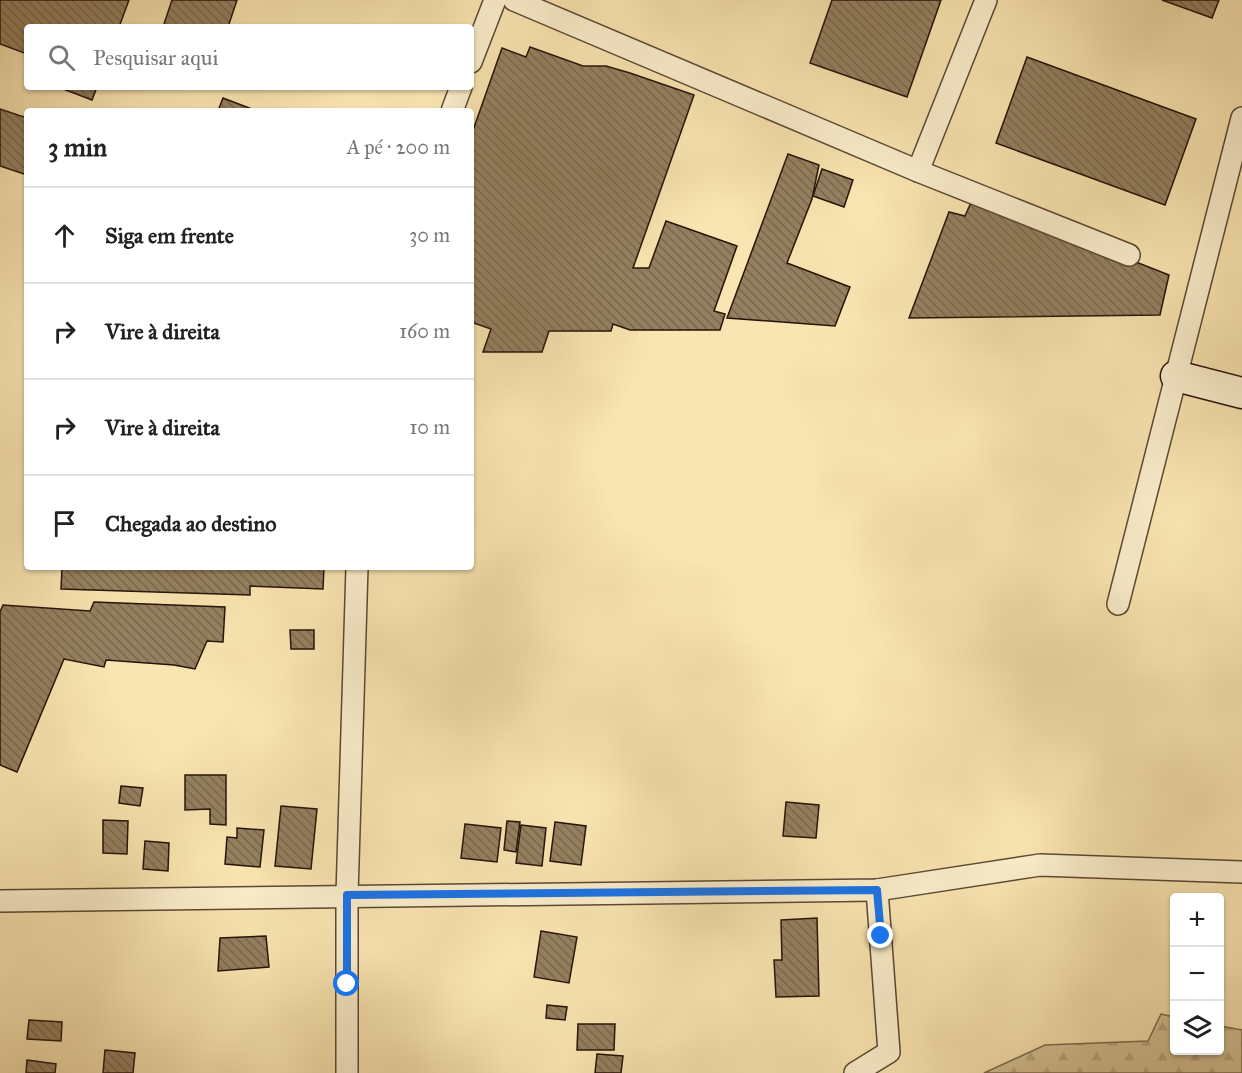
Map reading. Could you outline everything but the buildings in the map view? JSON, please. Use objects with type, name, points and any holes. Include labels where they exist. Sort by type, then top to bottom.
[{"type":"street","points":[[474,54],[495,0]]},
{"type":"street","points":[[514,0],[918,171],[1129,255]]},
{"type":"street","points":[[918,171],[986,0]]},
{"type":"street","points":[[453,108],[460,90]]},
{"type":"street","points":[[1118,604],[1242,118]]},
{"type":"street","points":[[1176,376],[1242,393]]},
{"type":"street","points":[[347,1073],[347,895],[357,570]]},
{"type":"street","points":[[0,901],[877,890],[1040,865],[1242,872]]},
{"type":"street","points":[[855,1073],[889,1052],[877,890]]},
{"type":"green space","points":[[1161,1014],[1170,1016],[1170,1055],[1224,1055],[1224,1027],[1242,1030],[1242,1073],[984,1073],[1045,1045],[1148,1041]]},
{"type":"route","points":[[347,984],[347,895],[877,890],[881,936]]}]
